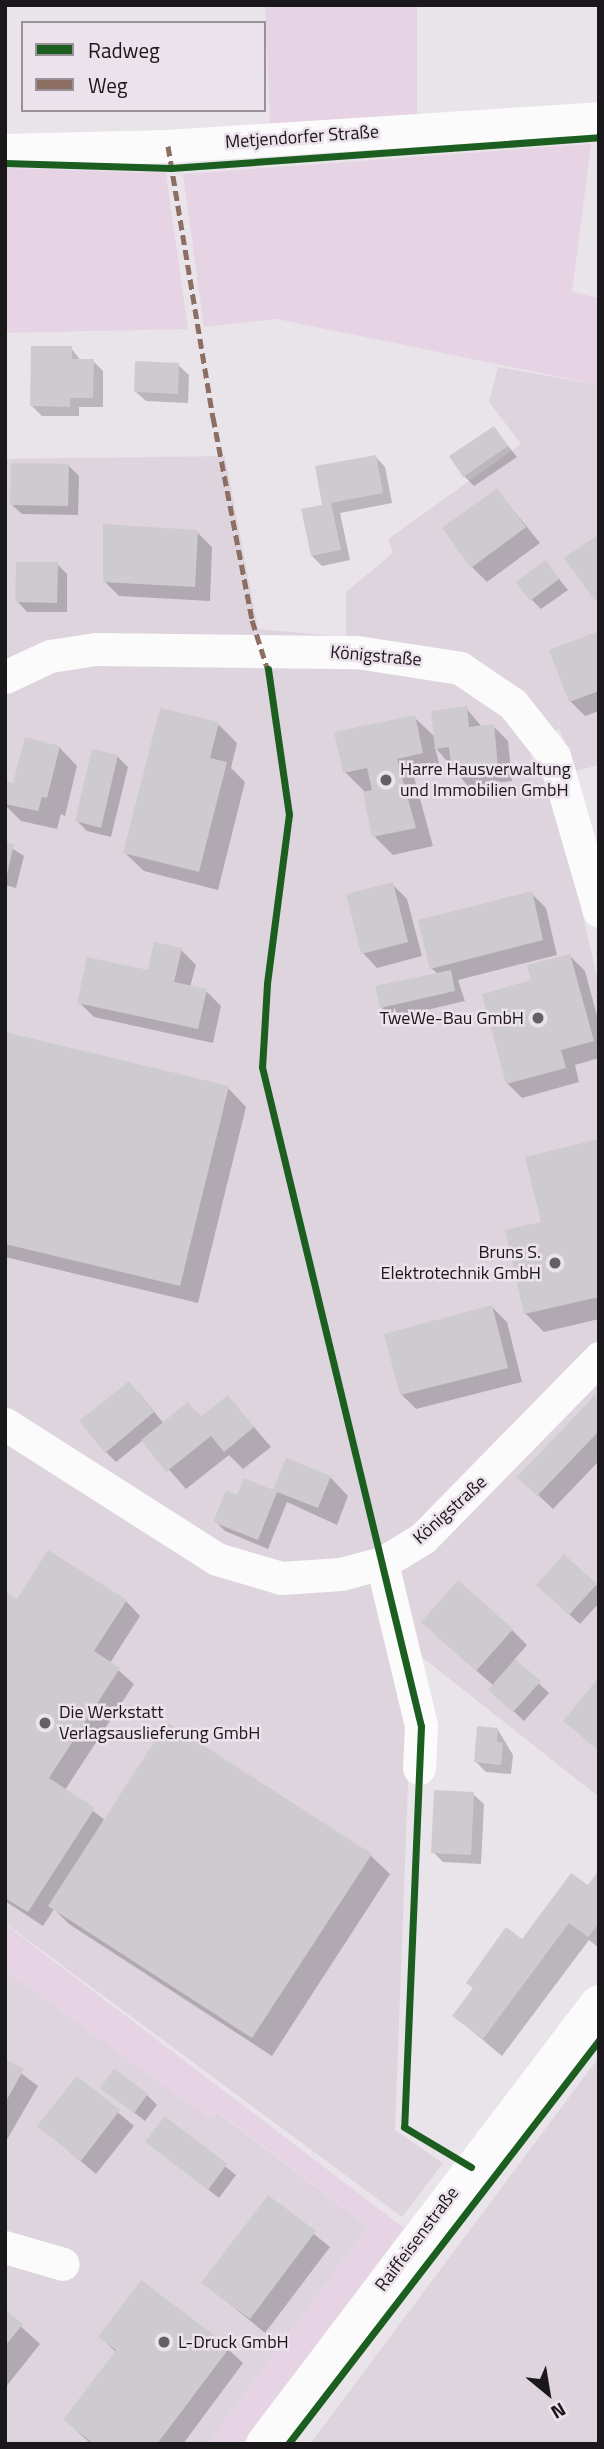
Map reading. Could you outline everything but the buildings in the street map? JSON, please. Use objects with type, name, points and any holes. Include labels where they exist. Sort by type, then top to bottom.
[{"type":"main road","name":"Raiffeisenstraße","points":[[265,2444],[599,2004]]},
{"type":"street","name":"Metjendorfer Straße","points":[[5,150],[181,145],[490,121],[599,118]]},
{"type":"street","name":"Königstraße","points":[[5,677],[50,656],[95,649],[357,652],[460,668],[513,704],[554,756],[599,911]]},
{"type":"street","name":"Königstraße","points":[[5,1424],[216,1559],[281,1578],[341,1574],[382,1563],[423,1538],[599,1358]]},
{"type":"street","points":[[382,1563],[421,1726],[419,1768]]},
{"type":"street","points":[[5,2247],[63,2264]]},
{"type":"shaded area","points":[[265,5],[417,5],[417,115],[270,125]]},
{"type":"shaded area","points":[[591,144],[572,292],[599,298],[599,385],[277,319],[204,327],[183,174]]},
{"type":"shaded area","points":[[5,168],[166,173],[188,329],[5,333]]},
{"type":"shaded area","points":[[498,367],[599,385],[599,765],[576,771],[559,728],[531,754],[561,818],[599,986],[599,1797],[413,1650],[395,2130],[443,2163],[402,2217],[5,1923],[5,459],[225,456],[258,629],[346,637],[346,592],[393,553],[388,539],[521,444],[489,402]]},
{"type":"shaded area","points":[[5,1924],[404,2228],[243,2444],[208,2444],[368,2227],[218,2112],[211,2120],[5,1970]]},
{"type":"shaded area","points":[[5,1970],[211,2119],[217,2112],[368,2227],[208,2444],[5,2444]]},
{"type":"shaded area","points":[[599,2057],[599,2444],[310,2444]]},
{"type":"marked path","points":[[168,146],[213,417],[252,620],[269,674]]},
{"type":"cycle path","points":[[5,163],[171,168],[599,137]]},
{"type":"cycle path","points":[[268,669],[289,814],[267,984],[262,1067],[421,1726],[404,2127],[471,2167]]},
{"type":"cycle path","points":[[288,2444],[599,2040]]},
{"type":"place","name":"Harre Hausverwaltung und Immobilien GmbH","points":[[386,780]]},
{"type":"place","name":"TweWe-Bau GmbH","points":[[538,1018]]},
{"type":"place","name":"Bruns S. Elektrotechnik GmbH","points":[[555,1263]]},
{"type":"place","name":"Die Werkstatt Verlagsauslieferung GmbH","points":[[45,1723]]},
{"type":"place","name":"L-Druck GmbH","points":[[164,2342]]}]
